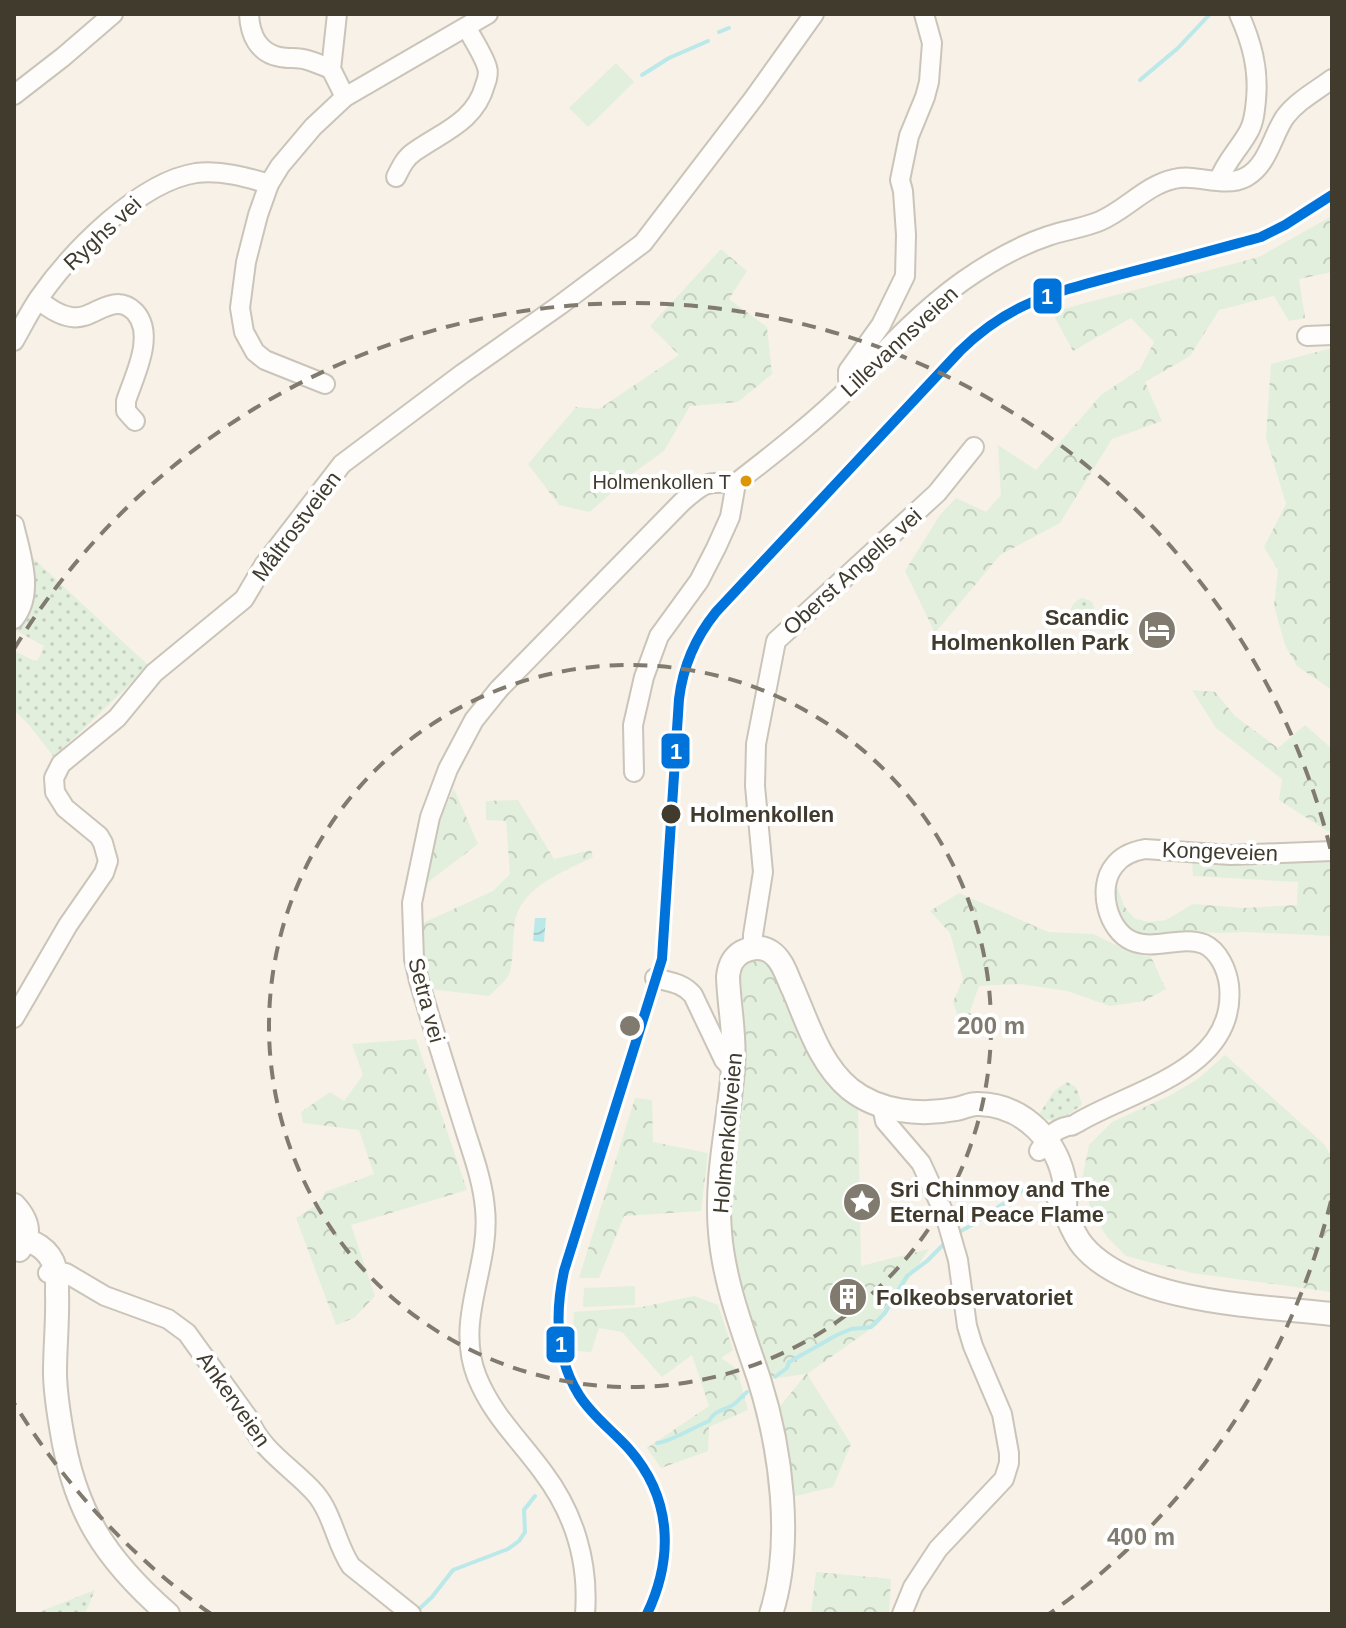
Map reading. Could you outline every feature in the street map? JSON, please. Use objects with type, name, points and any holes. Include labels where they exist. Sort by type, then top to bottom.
[{"type":"main road","name":"Holmenkollveien","points":[[753,948],[734,958],[729,969],[734,1033],[733,1070],[719,1173],[720,1232],[729,1287],[760,1382],[781,1485],[783,1532],[780,1580],[771,1614]]},
{"type":"main road","points":[[753,948],[767,950],[780,962],[815,1042],[830,1068],[858,1095],[882,1106],[905,1111],[957,1109],[972,1104],[987,1104],[1003,1108],[1040,1130],[1046,1146],[1059,1163],[1065,1186],[1065,1210],[1075,1234],[1093,1256],[1108,1267],[1140,1283],[1169,1292],[1332,1314]]},
{"type":"main road","points":[[14,1205],[24,1220],[27,1233],[17,1244],[54,1278],[56,1391],[64,1444],[77,1493],[90,1524],[107,1551],[127,1576],[168,1614]]},
{"type":"street","points":[[14,95],[113,14]]},
{"type":"street","points":[[249,14],[258,46],[269,54],[305,59],[331,69]]},
{"type":"street","points":[[337,14],[331,69],[345,97]]},
{"type":"street","points":[[325,384],[265,360],[255,352],[244,332],[240,308],[246,262],[269,184],[313,127],[345,97],[488,14]]},
{"type":"street","name":"Måltrostveien","points":[[14,1018],[68,925],[104,873],[108,861],[99,836],[65,808],[55,792],[54,778],[61,764],[117,718],[154,673],[244,599],[264,565],[342,464],[643,243],[814,14]]},
{"type":"street","points":[[851,386],[848,371],[881,325],[905,276],[906,235],[900,180],[909,136],[929,82],[932,43],[924,14]]},
{"type":"street","points":[[1219,180],[1222,170],[1250,130],[1254,117],[1257,70],[1239,14]]},
{"type":"street","points":[[396,177],[408,157],[465,119],[479,102],[488,69],[467,28]]},
{"type":"street","name":"Lillevannsveien","points":[[736,483],[851,386],[883,351],[963,281],[1018,248],[1051,235],[1100,222],[1172,179],[1231,181],[1246,177],[1263,160],[1289,112],[1332,79]]},
{"type":"street","name":"Ryghs vei","points":[[14,341],[38,300],[65,265],[136,199],[162,184],[207,172],[269,184]]},
{"type":"street","points":[[38,300],[70,317],[85,317],[117,304],[137,313],[144,343],[126,401],[126,411],[135,421]]},
{"type":"street","points":[[1307,336],[1332,335]]},
{"type":"street","name":"Oberst Angells vei","points":[[753,948],[763,872],[755,786],[756,744],[776,641],[937,493],[974,447]]},
{"type":"street","points":[[634,772],[633,725],[644,677],[659,636],[699,581],[716,548],[730,517],[736,483]]},
{"type":"street","name":"Setra vei","points":[[585,1614],[582,1558],[564,1503],[491,1407],[475,1372],[468,1329],[484,1249],[485,1209],[478,1170],[419,981],[414,959],[412,903],[430,817],[448,769],[474,720],[499,689],[682,502],[702,485],[736,483]]},
{"type":"street","points":[[14,525],[26,583],[19,612],[14,619]]},
{"type":"street","name":"Kongeveien","points":[[1046,1146],[1066,1139],[1074,1126],[1090,1115],[1156,1086],[1195,1060],[1220,1031],[1228,1002],[1226,972],[1219,958],[1208,947],[1187,941],[1145,944],[1119,932],[1110,915],[1106,895],[1109,874],[1115,864],[1132,852],[1145,849],[1231,855],[1332,851]]},
{"type":"street","points":[[655,978],[676,983],[693,995],[724,1060],[733,1070]]},
{"type":"street","points":[[882,1106],[885,1121],[921,1163],[949,1225],[958,1260],[967,1326],[1002,1414],[1009,1453],[1004,1479],[938,1549],[913,1587],[902,1614]]},
{"type":"street","name":"Ankerveien","points":[[54,1278],[66,1273],[113,1299],[168,1319],[187,1333],[249,1419],[253,1430],[274,1456],[316,1494],[351,1566],[411,1614]]},
{"type":"green space","points":[[616,63],[634,82],[588,127],[569,108]]},
{"type":"green space","points":[[1332,216],[1332,272],[1299,279],[1305,318],[1289,321],[1274,296],[1219,310],[1190,356],[1145,382],[1162,421],[1112,439],[1060,523],[1000,555],[935,633],[905,571],[940,515],[956,498],[986,512],[1001,495],[998,445],[1036,470],[1101,395],[1140,369],[1154,342],[1131,318],[1073,351],[1052,312],[1259,257]]},
{"type":"green space","points":[[721,249],[747,271],[729,299],[767,327],[772,374],[738,402],[690,406],[664,451],[632,474],[590,512],[559,505],[528,464],[576,407],[599,409],[679,355],[650,326]]},
{"type":"green space","points":[[1332,348],[1332,690],[1297,666],[1285,645],[1274,606],[1278,570],[1264,547],[1286,504],[1266,437],[1271,364]]},
{"type":"green space","points":[[33,558],[149,666],[54,757],[14,710],[14,651],[37,662],[44,646],[15,630],[31,596]]},
{"type":"green space","points":[[1082,598],[1091,601],[1094,612],[1090,622],[1081,626],[1071,622],[1070,614],[1073,604]]},
{"type":"green space","points":[[1192,690],[1215,692],[1235,716],[1278,748],[1305,725],[1332,749],[1332,831],[1327,831],[1279,800],[1282,779],[1216,728]]},
{"type":"green space","points":[[454,789],[478,844],[427,883],[437,824]]},
{"type":"green space","points":[[518,800],[554,859],[591,850],[593,857],[551,878],[524,901],[514,927],[510,972],[489,996],[430,989],[423,923],[493,891],[510,874],[506,821],[486,820],[486,801]]},
{"type":"green space","points":[[1332,856],[1332,936],[1176,931],[1153,937],[1137,933],[1122,923],[1113,896],[1117,886],[1124,906],[1135,919],[1149,922],[1166,920],[1193,904],[1244,908],[1297,905],[1298,882],[1193,876],[1192,860]]},
{"type":"green space","points":[[959,893],[1048,932],[1093,934],[1133,953],[1151,957],[1166,989],[1144,1001],[1110,1006],[1067,991],[1020,984],[979,986],[970,1011],[976,1036],[962,1028],[953,1002],[963,979],[950,933],[930,911]]},
{"type":"green space","points":[[755,958],[769,963],[814,1059],[858,1105],[861,1266],[929,1249],[879,1323],[807,1374],[851,1444],[833,1487],[792,1497],[777,1410],[806,1374],[771,1379],[749,1314],[735,1257],[728,1195],[741,1102],[745,1028],[740,971]]},
{"type":"green space","points":[[416,1039],[467,1190],[351,1225],[375,1296],[354,1318],[336,1325],[296,1218],[319,1203],[325,1192],[374,1174],[359,1130],[303,1123],[301,1112],[330,1092],[344,1101],[363,1075],[352,1044]]},
{"type":"green space","points":[[1225,1055],[1324,1144],[1332,1157],[1332,1292],[1192,1273],[1126,1256],[1107,1237],[1092,1213],[1082,1180],[1089,1145],[1112,1122],[1198,1079]]},
{"type":"green space","points":[[1067,1082],[1076,1087],[1082,1104],[1056,1120],[1038,1116],[1054,1091]]},
{"type":"green space","points":[[635,1098],[652,1100],[653,1142],[708,1153],[701,1211],[624,1216],[599,1278],[579,1278]]},
{"type":"green space","points":[[635,1286],[635,1305],[583,1307],[584,1288]]},
{"type":"green space","points":[[694,1296],[718,1305],[733,1350],[721,1358],[737,1369],[748,1410],[709,1427],[708,1451],[661,1468],[647,1448],[709,1406],[692,1355],[662,1377],[622,1332],[599,1328],[591,1352],[577,1351],[574,1312],[642,1307]]},
{"type":"green space","points":[[816,1572],[891,1579],[889,1614],[811,1614]]},
{"type":"green space","points":[[95,1590],[85,1614],[34,1614]]},
{"type":"water","points":[[535,918],[546,918],[544,942],[533,941]]},
{"type":"waterway","points":[[1140,80],[1178,48],[1210,14]]},
{"type":"waterway","points":[[719,32],[729,28]]},
{"type":"waterway","points":[[642,75],[669,58],[708,41]]},
{"type":"waterway","points":[[959,1232],[1024,1188]]},
{"type":"waterway","points":[[776,1376],[787,1368],[789,1362],[837,1335],[851,1329],[871,1327],[885,1313],[891,1298],[907,1276],[945,1243]]},
{"type":"waterway","points":[[657,1443],[709,1421],[747,1392]]},
{"type":"waterway","points":[[418,1610],[453,1570],[508,1549],[519,1541],[525,1532],[524,1510],[535,1496]]},
{"type":"transit line","name":"1","points":[[647,1614],[656,1593],[665,1550],[661,1508],[643,1468],[579,1395],[565,1366],[558,1319],[564,1271],[662,959],[679,699],[696,642],[716,612],[960,351],[999,319],[1060,292],[1261,237],[1332,195]]},
{"type":"place","name":"Holmenkollen T","points":[[746,481]]},
{"type":"place","name":"Scandic Holmenkollen Park","points":[[1157,630]]},
{"type":"place","name":"Holmenkollen","points":[[671,814]]},
{"type":"place","name":"Sri Chinmoy and The Eternal Peace Flame","points":[[862,1202]]},
{"type":"place","name":"Folkeobservatoriet","points":[[848,1297]]}]
